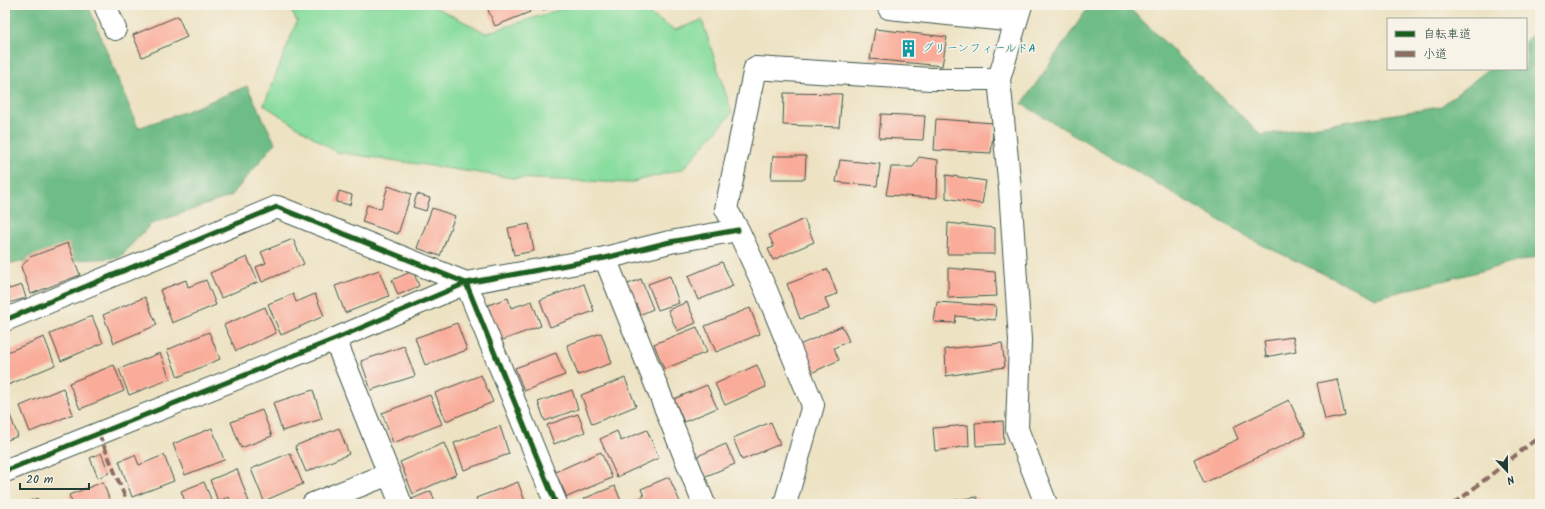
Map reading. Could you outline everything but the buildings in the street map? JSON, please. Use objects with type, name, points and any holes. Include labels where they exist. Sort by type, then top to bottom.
[{"type":"street","points":[[105,5],[115,29]]},
{"type":"street","points":[[889,8],[1019,13],[999,79],[1010,189],[1020,340],[1017,428],[1046,504]]},
{"type":"street","points":[[785,504],[813,405],[766,290],[738,230],[726,209],[755,68],[931,79],[999,79]]},
{"type":"street","points":[[5,320],[277,207],[466,283],[556,504]]},
{"type":"street","points":[[5,471],[335,339],[466,283],[605,258],[670,242],[738,230]]},
{"type":"street","points":[[605,258],[704,504]]},
{"type":"street","points":[[335,339],[401,504]]},
{"type":"street","points":[[313,504],[389,474]]},
{"type":"green space","points":[[5,5],[88,5],[138,128],[187,111],[247,86],[275,143],[231,196],[151,224],[119,258],[5,263]]},
{"type":"green space","points":[[288,5],[433,5],[486,33],[574,5],[635,5],[675,30],[702,20],[732,113],[683,169],[629,183],[513,178],[336,152],[264,105],[297,21]]},
{"type":"green space","points":[[1090,5],[1126,5],[1261,135],[1440,107],[1488,70],[1527,70],[1527,39],[1540,29],[1540,256],[1375,298],[1256,242],[1022,104]]},
{"type":"marked path","points":[[99,434],[128,504]]},
{"type":"marked path","points":[[1454,504],[1540,436]]},
{"type":"cycle path","points":[[5,320],[277,207],[466,283],[556,504]]},
{"type":"cycle path","points":[[5,471],[335,339],[466,283],[605,258],[670,242],[738,230]]},
{"type":"place","name":"グリーンフィールドA","points":[[909,48]]}]
